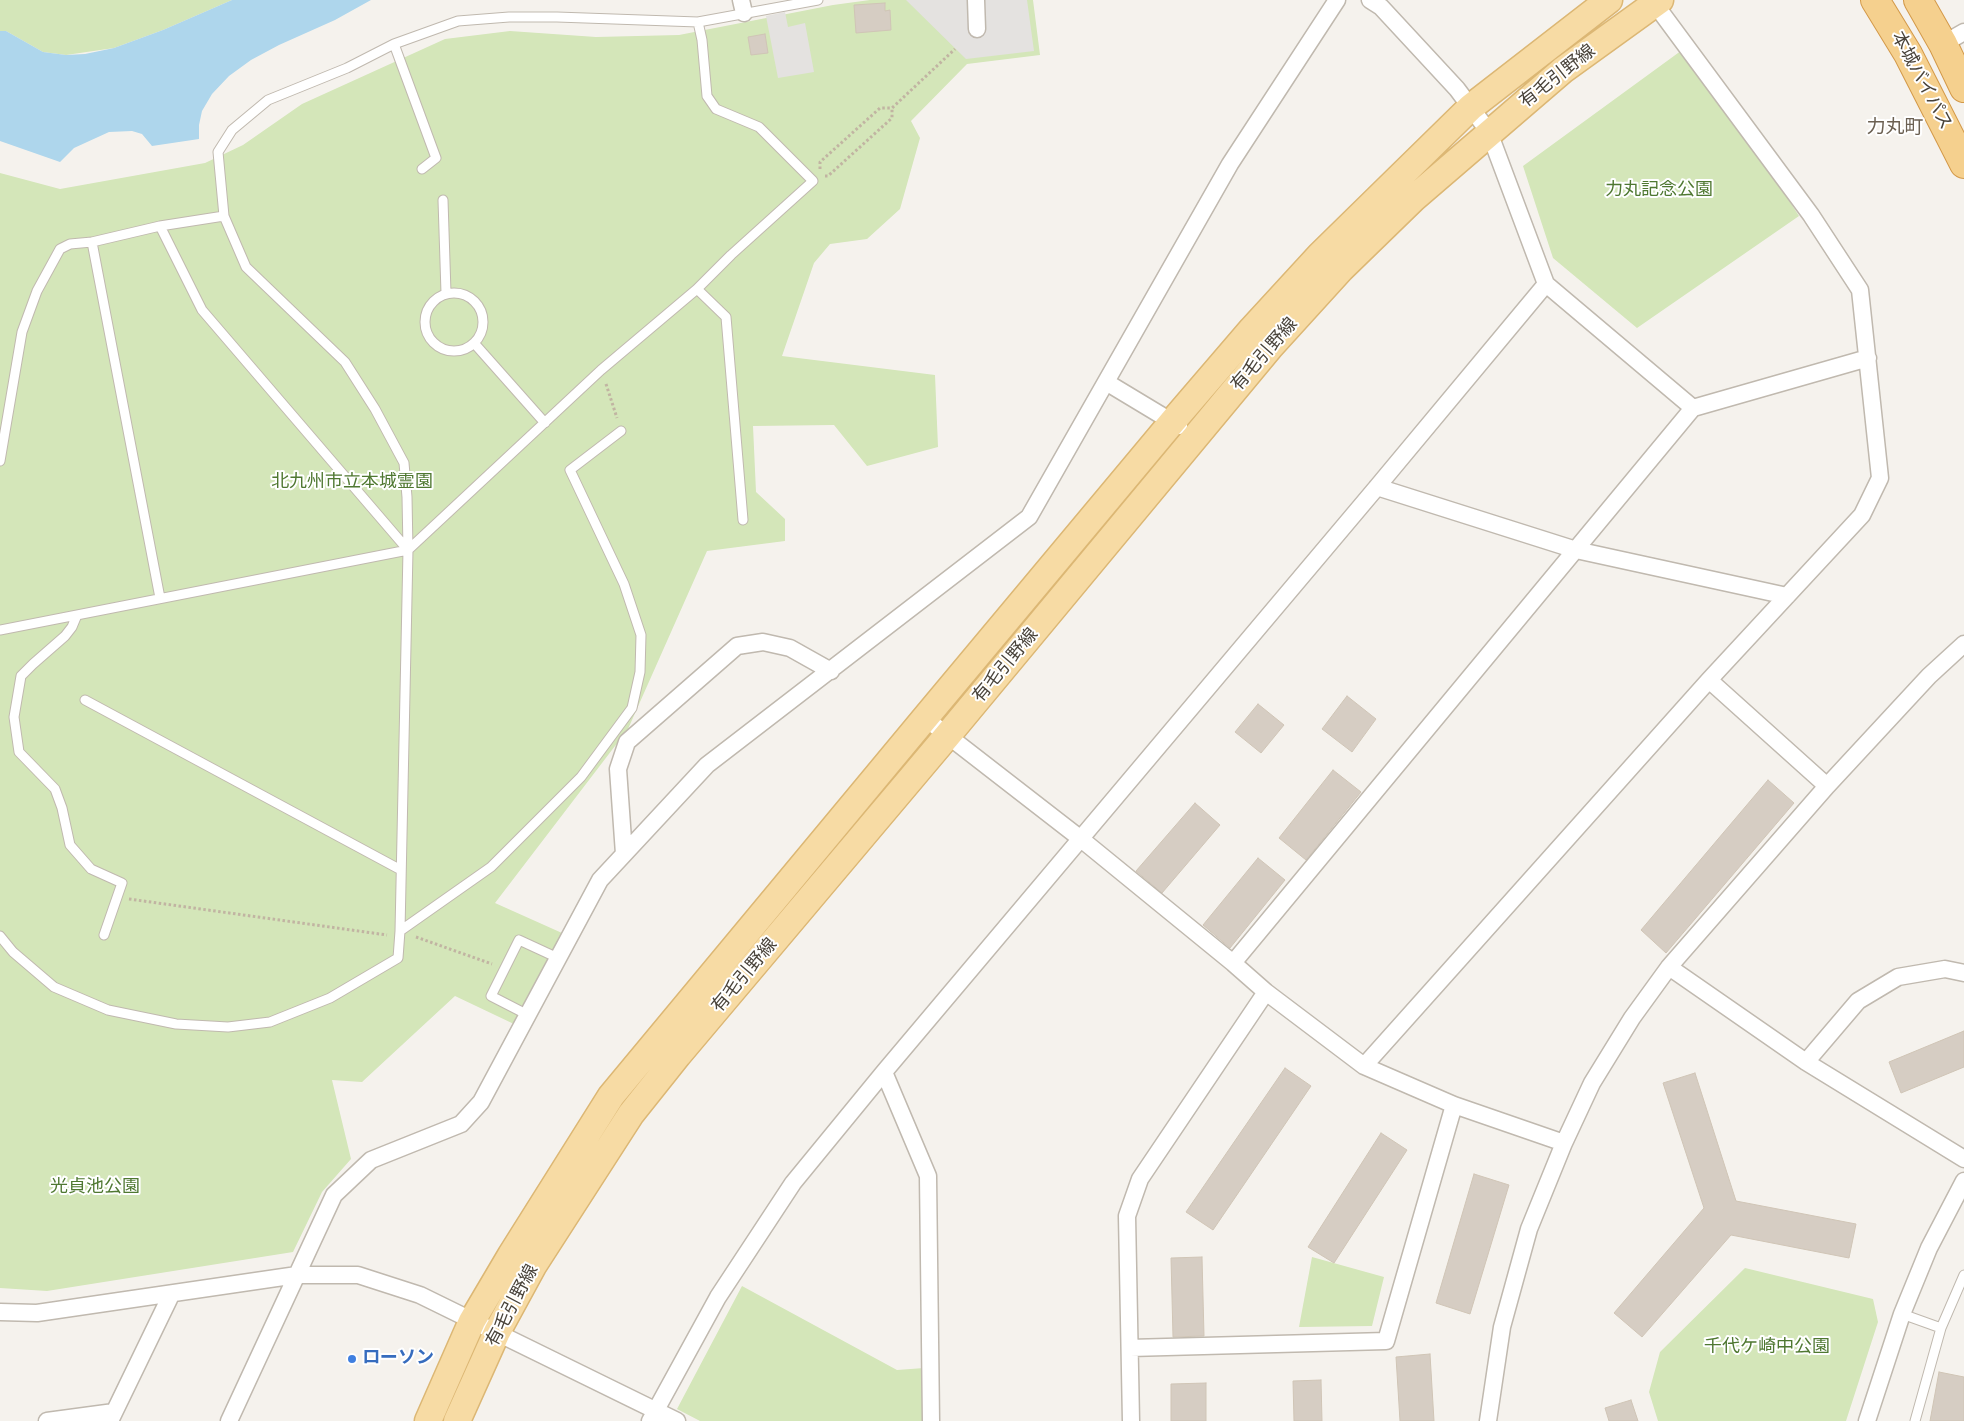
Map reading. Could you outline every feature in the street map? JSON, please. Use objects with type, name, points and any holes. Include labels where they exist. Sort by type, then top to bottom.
[{"type":"highway","name":"本城バイパス","points":[[1875,0],[1908,54],[1964,164]]},
{"type":"highway","name":"本城バイパス","points":[[1918,0],[1953,38],[1964,88]]},
{"type":"main road","name":"有毛引野線","points":[[428,1421],[472,1322],[511,1254],[611,1096],[925,718],[1172,421],[1320,254],[1471,107],[1609,0]]},
{"type":"main road","name":"有毛引野線","points":[[457,1421],[497,1332],[534,1266],[631,1114],[678,1055],[947,736],[1271,346],[1341,269],[1413,199],[1563,70],[1658,2]]},
{"type":"street","points":[[976,0],[977,29]]},
{"type":"street","points":[[229,1421],[334,1195],[371,1160],[461,1124],[481,1102],[600,880],[707,765],[1029,517],[1230,164],[1337,0]]},
{"type":"street","points":[[1380,2],[1471,107],[1490,132],[1546,284],[1693,408]]},
{"type":"street","points":[[1364,1066],[1709,680],[1862,516],[1880,478],[1860,290],[1811,215],[1658,2]]},
{"type":"street","points":[[653,1415],[718,1296],[793,1183],[884,1072],[1377,488],[1546,284]]},
{"type":"street","points":[[1233,963],[1693,408],[1868,358]]},
{"type":"street","points":[[1106,382],[1172,421],[1194,438]]},
{"type":"street","points":[[1377,488],[1576,550],[1787,596]]},
{"type":"street","points":[[624,854],[618,769],[627,742],[736,646],[763,642],[790,648],[831,671]]},
{"type":"street","points":[[1488,1421],[1502,1327],[1526,1238],[1564,1143],[1592,1083],[1632,1018],[1669,967],[1827,786],[1929,676],[1964,644]]},
{"type":"street","points":[[1709,680],[1827,786]]},
{"type":"street","points":[[925,718],[1081,840],[1266,992],[1364,1066],[1454,1105],[1564,1143]]},
{"type":"street","points":[[1669,967],[1806,1062],[1964,1159]]},
{"type":"street","points":[[1806,1062],[1858,1001],[1898,977],[1945,969],[1964,973]]},
{"type":"street","points":[[1132,1421],[1127,1216],[1140,1179],[1266,992]]},
{"type":"street","points":[[884,1072],[928,1176],[931,1421]]},
{"type":"street","points":[[1130,1348],[1386,1341],[1454,1105]]},
{"type":"street","points":[[1867,1421],[1902,1314],[1929,1248],[1964,1181]]},
{"type":"street","points":[[0,1312],[37,1313],[297,1276],[358,1275],[420,1295],[472,1322],[497,1332],[653,1415],[677,1421]]},
{"type":"street","points":[[47,1421],[112,1416],[171,1295]]},
{"type":"lane","points":[[0,936],[13,952],[54,987],[108,1010],[176,1024],[228,1027],[270,1022],[330,998],[398,958],[408,550],[404,463],[375,409],[345,362],[246,267],[224,216],[218,152],[232,130],[268,100],[347,68],[394,44],[458,21],[510,17],[698,22],[743,6],[818,0]]},
{"type":"lane","points":[[0,630],[408,550],[601,370],[697,289],[731,255],[812,181],[759,127],[716,109],[707,96],[702,40],[698,22]]},
{"type":"lane","points":[[394,44],[436,158],[422,169]]},
{"type":"lane","points":[[443,200],[446,294]]},
{"type":"lane","points":[[0,461],[22,332],[38,291],[60,249],[70,244],[92,242],[160,226],[224,216]]},
{"type":"lane","points":[[160,226],[202,310],[408,550]]},
{"type":"lane","points":[[92,242],[160,598]]},
{"type":"lane","points":[[697,289],[726,318],[743,520]]},
{"type":"lane","points":[[446,294],[461,294],[468,297],[474,301],[482,314],[482,330],[474,343],[461,350],[446,351],[433,343],[425,330],[425,314],[433,301],[446,294]]},
{"type":"lane","points":[[474,343],[544,423]]},
{"type":"lane","points":[[400,932],[491,867],[581,777],[632,708],[640,672],[641,635],[624,584],[570,470],[621,431]]},
{"type":"lane","points":[[77,615],[72,627],[65,636],[21,676],[14,717],[19,752],[55,789],[62,808],[70,845],[91,869],[122,883],[122,898],[104,935]]},
{"type":"lane","points":[[85,700],[401,870]]},
{"type":"lane","points":[[528,1015],[491,996],[519,940],[558,958]]},
{"type":"lane","points":[[1915,1421],[1941,1328],[1964,1275]]},
{"type":"lane","points":[[1902,1314],[1941,1328]]},
{"type":"path","points":[[892,108],[892,118],[828,176],[819,176],[820,162],[880,108],[892,108],[955,49]]},
{"type":"path","points":[[601,370],[621,431]]},
{"type":"path","points":[[122,898],[396,936],[400,932],[505,968]]},
{"type":"green space","points":[[0,0],[232,0],[163,30],[114,48],[66,55],[43,52],[6,31],[0,31]]},
{"type":"green space","name":"北九州市立本城霊園","points":[[870,0],[1033,0],[1040,55],[967,64],[911,121],[920,138],[900,209],[867,239],[830,244],[814,263],[782,356],[935,375],[938,447],[867,466],[834,425],[753,426],[756,492],[785,519],[785,541],[707,551],[628,729],[495,903],[562,933],[516,1025],[455,996],[362,1082],[332,1080],[351,1159],[322,1192],[293,1252],[47,1291],[0,1288],[0,173],[60,189],[205,163],[243,145],[302,104],[445,39],[510,31],[596,37],[679,35],[833,5]]},
{"type":"green space","name":"力丸記念公園","points":[[1689,45],[1799,216],[1637,328],[1553,258],[1523,166]]},
{"type":"green space","points":[[1312,1257],[1384,1277],[1372,1326],[1299,1327]]},
{"type":"green space","name":"千代ケ崎中公園","points":[[1745,1268],[1873,1299],[1878,1322],[1846,1421],[1658,1421],[1649,1392],[1660,1352]]},
{"type":"green space","points":[[742,1286],[897,1370],[924,1368],[925,1421],[700,1421],[677,1409]]},
{"type":"shaded area","points":[[906,0],[1027,0],[1034,51],[966,59]]},
{"type":"shaded area","points":[[785,12],[788,27],[805,23],[814,72],[778,78],[766,16]]},
{"type":"water","points":[[232,0],[371,0],[335,20],[279,45],[251,60],[229,76],[212,94],[202,111],[199,139],[152,146],[142,134],[132,131],[109,132],[74,148],[60,162],[0,141],[0,31],[6,31],[43,52],[66,55],[85,54],[114,48],[163,30]]},
{"type":"building","points":[[885,3],[885,11],[890,10],[891,30],[856,33],[854,5]]},
{"type":"building","points":[[765,34],[768,53],[751,55],[748,37]]},
{"type":"building","points":[[1347,696],[1376,719],[1352,752],[1322,729]]},
{"type":"building","points":[[1258,704],[1284,725],[1261,753],[1235,732]]},
{"type":"building","points":[[1333,770],[1361,792],[1306,860],[1279,838]]},
{"type":"building","points":[[1768,780],[1794,803],[1666,953],[1641,930]]},
{"type":"building","points":[[1195,803],[1220,825],[1162,893],[1136,871]]},
{"type":"building","points":[[1258,858],[1285,880],[1230,948],[1203,925]]},
{"type":"building","points":[[1964,1031],[1964,1067],[1901,1093],[1889,1062]]},
{"type":"building","points":[[1285,1068],[1311,1086],[1213,1230],[1186,1212]]},
{"type":"building","points":[[1695,1073],[1736,1201],[1856,1224],[1849,1258],[1731,1235],[1642,1337],[1614,1313],[1704,1208],[1663,1083]]},
{"type":"building","points":[[1381,1133],[1407,1150],[1334,1263],[1308,1247]]},
{"type":"building","points":[[1474,1174],[1509,1185],[1470,1314],[1436,1303]]},
{"type":"building","points":[[1202,1257],[1204,1336],[1173,1337],[1171,1258]]},
{"type":"building","points":[[1430,1354],[1434,1421],[1400,1421],[1396,1357]]},
{"type":"building","points":[[1939,1372],[1964,1377],[1964,1421],[1930,1421]]},
{"type":"building","points":[[1321,1380],[1322,1421],[1294,1421],[1293,1381]]},
{"type":"building","points":[[1206,1383],[1206,1421],[1171,1421],[1171,1384]]},
{"type":"building","points":[[1631,1400],[1638,1421],[1609,1421],[1605,1408]]},
{"type":"place","name":"ローソン","points":[[352,1359]]},
{"type":"district","name":"力丸町","points":[[1895,128]]},
{"type":"park label","name":"光貞池公園","points":[[95,1188]]}]
